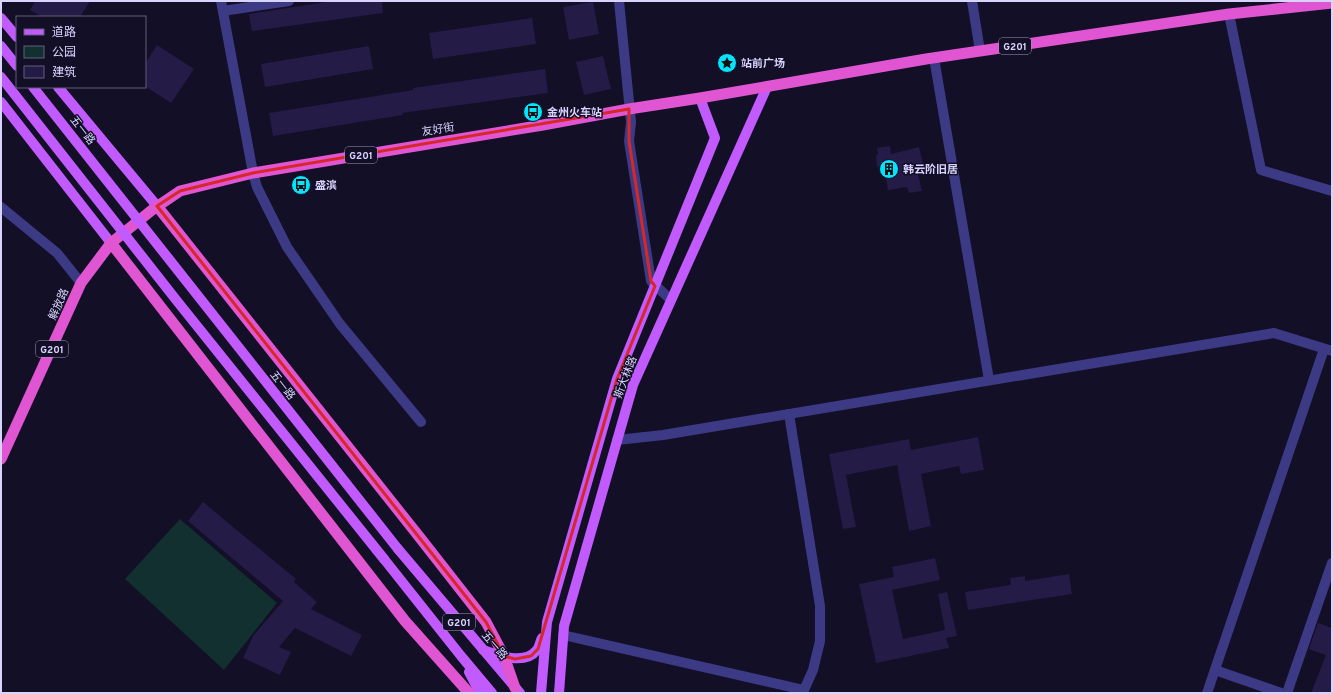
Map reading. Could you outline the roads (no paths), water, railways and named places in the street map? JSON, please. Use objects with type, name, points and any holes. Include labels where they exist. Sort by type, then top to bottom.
[{"type":"highway","name":"G201","points":[[700,98],[980,51],[1229,14],[1332,3]]},
{"type":"highway","name":"友好街","points":[[180,191],[253,173],[543,125],[629,108],[700,98]]},
{"type":"highway","name":"解放路","points":[[1,459],[82,283],[111,243],[157,206],[180,191]]},
{"type":"highway","points":[[157,206],[486,622],[504,656],[518,690]]},
{"type":"highway","points":[[111,243],[405,621],[469,693]]},
{"type":"main road","points":[[1,18],[16,36]]},
{"type":"main road","points":[[1,46],[16,65]]},
{"type":"main road","points":[[1,78],[460,656],[492,693]]},
{"type":"main road","name":"斯大林路","points":[[558,693],[564,626],[633,386],[767,87]]},
{"type":"main road","name":"五一路","points":[[34,88],[398,550],[518,690]]},
{"type":"main road","points":[[59,88],[157,206]]},
{"type":"main road","name":"斯大林路","points":[[541,693],[547,622],[617,379],[715,138],[700,98]]},
{"type":"main road","points":[[1,102],[111,243]]},
{"type":"main road","points":[[483,650],[516,659],[530,656],[538,649],[547,622]]},
{"type":"main road","points":[[460,656],[480,693]]},
{"type":"street","points":[[289,1],[222,6],[253,173],[257,187],[287,247],[340,324],[421,422]]},
{"type":"street","points":[[619,1],[631,122],[629,141],[651,282],[671,300]]},
{"type":"street","points":[[972,1],[980,51]]},
{"type":"street","points":[[1229,14],[1261,170],[1332,191]]},
{"type":"street","points":[[934,58],[989,380]]},
{"type":"street","points":[[1,207],[57,253],[82,283]]},
{"type":"street","points":[[617,440],[663,435],[1274,333],[1328,350],[1207,693]]},
{"type":"street","points":[[563,635],[804,690],[813,670],[820,641],[820,606],[789,414]]},
{"type":"street","points":[[1287,693],[1332,563]]},
{"type":"street","points":[[1215,670],[1281,693]]},
{"type":"place","name":"站前广场","points":[[727,63]]},
{"type":"place","name":"金州火车站","points":[[533,112]]},
{"type":"place","name":"韩云阶旧居","points":[[889,169]]},
{"type":"place","name":"盛滨","points":[[301,185]]}]
